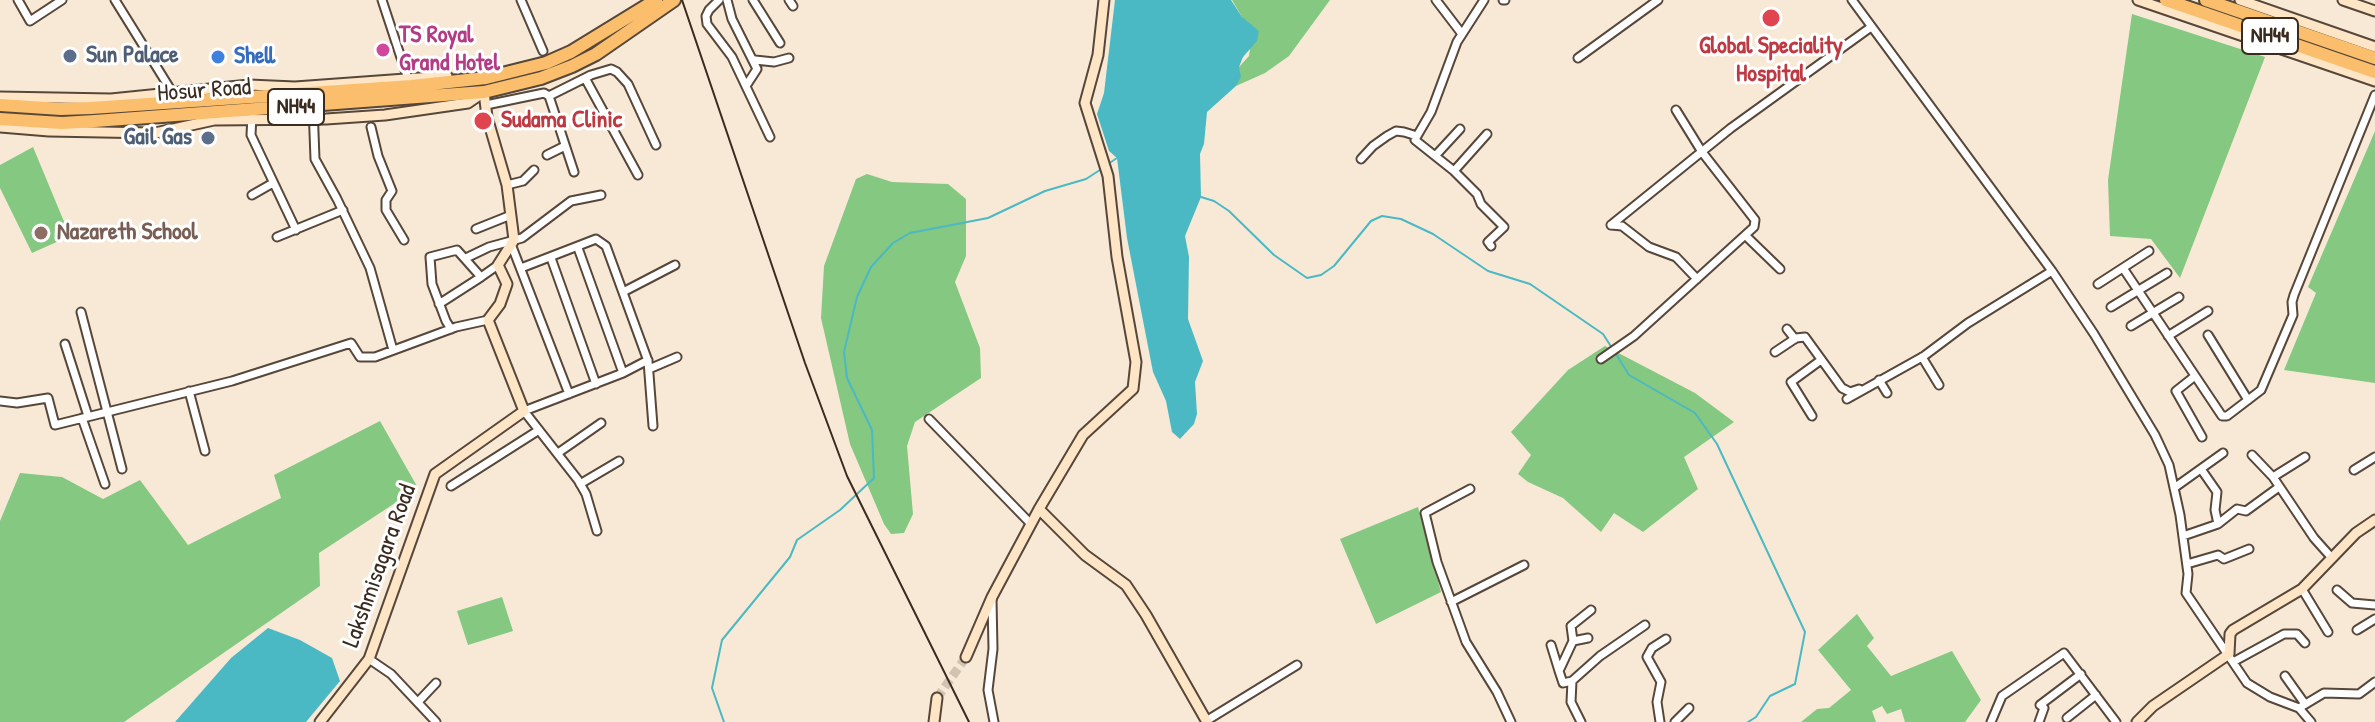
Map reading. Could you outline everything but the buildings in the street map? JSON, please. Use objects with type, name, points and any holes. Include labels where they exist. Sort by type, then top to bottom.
[{"type":"highway","name":"Hosur Road","points":[[0,105],[91,108],[462,81],[546,63],[583,45],[656,0]]},
{"type":"highway","name":"Hosur Road","points":[[0,119],[71,122],[313,113],[485,99],[596,54],[674,0]]},
{"type":"highway","name":"NH44","points":[[2166,0],[2375,72]]},
{"type":"highway","name":"NH44","points":[[2206,0],[2375,58]]},
{"type":"street","points":[[18,0],[30,21],[62,0]]},
{"type":"street","points":[[115,0],[174,95]]},
{"type":"street","points":[[382,0],[408,79]]},
{"type":"street","points":[[521,0],[543,51]]},
{"type":"street","points":[[719,0],[709,10],[707,24],[732,57],[770,137]]},
{"type":"street","points":[[727,0],[732,19],[755,60],[756,74],[746,86]]},
{"type":"street","points":[[753,0],[780,43]]},
{"type":"street","points":[[966,657],[992,597],[1083,435],[1133,389],[1136,362],[1105,166],[1085,103],[1098,55],[1104,0]]},
{"type":"street","points":[[1436,0],[1462,34]]},
{"type":"street","points":[[1484,0],[1462,34],[1431,112],[1415,140],[1454,171],[1504,227],[1488,242],[1491,246]]},
{"type":"street","points":[[1578,58],[1658,0]]},
{"type":"street","points":[[1852,0],[2052,271],[2155,435],[2169,465],[2174,488],[2187,564],[2186,593],[2247,683],[2270,697],[2302,706],[2324,693],[2359,694],[2375,682]]},
{"type":"street","points":[[2138,0],[2375,81]]},
{"type":"street","points":[[2240,0],[2375,47]]},
{"type":"street","points":[[2343,0],[2375,11]]},
{"type":"street","points":[[1697,279],[1676,257],[1649,247],[1622,226],[1611,225],[1702,152],[1871,27]]},
{"type":"street","points":[[755,60],[774,62],[789,58]]},
{"type":"street","points":[[549,96],[611,69],[628,84],[656,145]]},
{"type":"street","points":[[0,97],[111,99],[249,85],[295,87],[451,76],[462,81]]},
{"type":"street","points":[[585,78],[638,175]]},
{"type":"street","points":[[569,394],[513,242],[507,185],[487,117],[485,99],[544,93],[549,96],[574,172]]},
{"type":"street","points":[[2123,268],[2224,417],[2261,390],[2293,315],[2294,295],[2375,95]]},
{"type":"street","points":[[1601,359],[1634,336],[1747,237],[1754,227],[1755,220],[1702,152],[1676,110]]},
{"type":"street","points":[[313,113],[315,159],[370,268],[393,350]]},
{"type":"street","points":[[0,127],[155,133],[203,121],[252,115],[251,135],[296,230]]},
{"type":"street","points":[[371,127],[392,191],[386,200],[386,210],[404,240]]},
{"type":"street","points":[[1436,155],[1460,129]]},
{"type":"street","points":[[1361,159],[1373,146],[1396,131],[1417,136]]},
{"type":"street","points":[[1454,171],[1487,134]]},
{"type":"street","points":[[547,155],[565,146]]},
{"type":"street","points":[[507,185],[523,181],[534,170]]},
{"type":"street","points":[[252,195],[273,183]]},
{"type":"street","points":[[466,258],[489,247],[513,242],[534,231],[571,201],[601,195]]},
{"type":"street","points":[[277,237],[343,210]]},
{"type":"street","points":[[476,229],[511,215]]},
{"type":"street","points":[[1747,237],[1780,269]]},
{"type":"street","points":[[521,268],[596,239],[606,246],[648,365],[653,426]]},
{"type":"street","points":[[439,304],[498,265],[513,242]]},
{"type":"street","points":[[578,248],[623,373]]},
{"type":"street","points":[[451,329],[431,281],[430,257],[452,249],[466,258],[481,277]]},
{"type":"street","points":[[2098,284],[2149,251]]},
{"type":"street","points":[[551,258],[596,384]]},
{"type":"street","points":[[0,401],[17,403],[48,398],[55,425],[232,381],[351,343],[360,357],[375,357],[451,329],[488,320],[500,304],[507,284],[498,265]]},
{"type":"street","points":[[623,292],[675,265]]},
{"type":"street","points":[[1847,399],[1920,357],[2052,271]]},
{"type":"street","points":[[2111,307],[2167,273]]},
{"type":"street","points":[[2131,326],[2179,297]]},
{"type":"street","points":[[2168,336],[2208,311]]},
{"type":"street","points":[[81,312],[122,469]]},
{"type":"street","points":[[488,320],[524,411],[580,484],[597,531]]},
{"type":"street","points":[[1787,329],[1795,339]]},
{"type":"street","points":[[2208,335],[2248,400]]},
{"type":"street","points":[[1775,352],[1795,339],[1805,337],[1842,388],[1850,392],[1914,356],[1920,357],[1939,385]]},
{"type":"street","points":[[65,344],[105,484]]},
{"type":"street","points":[[524,411],[623,373],[677,357]]},
{"type":"street","points":[[1812,416],[1791,382],[1821,360]]},
{"type":"street","points":[[2195,376],[2176,391],[2202,437]]},
{"type":"street","points":[[1879,380],[1887,393]]},
{"type":"street","points":[[189,391],[205,451]]},
{"type":"street","name":"Lakshmisagara Road","points":[[320,722],[369,659],[435,474],[524,411]]},
{"type":"street","points":[[929,419],[1031,524]]},
{"type":"street","points":[[558,453],[601,423]]},
{"type":"street","points":[[451,486],[539,430]]},
{"type":"street","points":[[2174,488],[2223,453]]},
{"type":"street","points":[[2252,455],[2273,477],[2314,538],[2331,557]]},
{"type":"street","points":[[2273,477],[2305,457]]},
{"type":"street","points":[[2354,470],[2375,457]]},
{"type":"street","points":[[580,484],[619,461]]},
{"type":"street","points":[[2201,469],[2217,492],[2215,510],[2218,524]]},
{"type":"street","points":[[2183,536],[2218,524],[2237,509],[2246,511],[2279,487]]},
{"type":"street","points":[[1470,489],[1425,513],[1437,562],[1466,642],[1497,692],[1511,722]]},
{"type":"street","points":[[1039,509],[1085,555],[1126,585],[1206,721],[1297,665]]},
{"type":"street","points":[[2231,658],[2230,634],[2233,630],[2302,589],[2356,533],[2375,520]]},
{"type":"street","points":[[2187,564],[2218,555],[2224,559],[2249,549]]},
{"type":"street","points":[[1451,602],[1524,565]]},
{"type":"street","points":[[2302,589],[2328,632]]},
{"type":"street","points":[[2337,590],[2352,603],[2375,605]]},
{"type":"street","points":[[992,597],[993,649],[988,690],[994,722]]},
{"type":"street","points":[[1559,671],[1573,641],[1571,626],[1591,610]]},
{"type":"street","points":[[2357,630],[2375,619]]},
{"type":"street","points":[[1551,645],[1563,683],[1572,681],[1600,656],[1645,625]]},
{"type":"street","points":[[2137,722],[2153,706],[2231,658],[2284,634],[2297,634],[2305,643]]},
{"type":"street","points":[[1573,641],[1588,638]]},
{"type":"street","points":[[1660,722],[1657,702],[1661,682],[1647,657],[1652,648],[1666,639]]},
{"type":"street","points":[[1991,722],[2002,696],[2064,653],[2114,719],[2104,722]]},
{"type":"street","points":[[369,659],[391,674],[436,722]]},
{"type":"street","points":[[2039,722],[2044,708],[2040,705],[2081,674]]},
{"type":"street","points":[[2285,676],[2311,722]]},
{"type":"street","points":[[1572,681],[1571,702],[1581,722]]},
{"type":"street","points":[[418,702],[436,683]]},
{"type":"street","points":[[2067,718],[2096,695]]},
{"type":"street","points":[[934,722],[937,698]]},
{"type":"street","points":[[1675,722],[1689,708]]},
{"type":"green space","points":[[1232,0],[1330,0],[1289,56],[1265,73],[1236,86],[1239,67],[1249,56],[1250,49],[1242,17]]},
{"type":"green space","points":[[2132,14],[2265,57],[2180,278],[2151,239],[2110,236],[2108,180]]},
{"type":"green space","points":[[2375,131],[2375,383],[2284,370],[2316,293],[2308,287]]},
{"type":"green space","points":[[33,147],[70,236],[32,253],[0,188],[0,165]]},
{"type":"green space","points":[[867,174],[892,182],[948,184],[966,199],[966,256],[955,282],[980,348],[981,378],[915,422],[907,446],[913,514],[904,533],[891,534],[884,524],[850,444],[821,318],[824,266],[856,179]]},
{"type":"green space","points":[[1605,346],[1695,393],[1734,422],[1684,457],[1698,489],[1643,532],[1614,513],[1601,532],[1563,498],[1518,474],[1531,455],[1511,432],[1568,370]]},
{"type":"green space","points":[[380,421],[418,488],[319,553],[320,586],[124,722],[0,722],[0,521],[20,473],[62,477],[103,499],[140,480],[188,545],[281,498],[274,475]]},
{"type":"green space","points":[[1418,507],[1441,592],[1376,624],[1340,539]]},
{"type":"green space","points":[[502,597],[513,631],[468,645],[457,611]]},
{"type":"green space","points":[[1857,614],[1874,638],[1867,646],[1891,676],[1952,651],[1981,700],[1965,722],[1905,722],[1901,709],[1887,714],[1882,706],[1872,711],[1876,722],[1801,722],[1817,709],[1829,708],[1851,690],[1818,650]]},
{"type":"water","points":[[1115,0],[1231,0],[1242,17],[1259,31],[1257,41],[1243,57],[1239,67],[1241,77],[1236,86],[1207,112],[1200,154],[1201,197],[1185,236],[1189,257],[1188,319],[1203,361],[1195,382],[1197,414],[1194,424],[1180,439],[1172,432],[1166,401],[1153,372],[1127,238],[1117,158],[1109,151],[1097,114],[1104,93]]},
{"type":"water","points":[[268,628],[300,640],[332,658],[340,681],[306,722],[175,722],[231,658]]},
{"type":"waterway","points":[[1108,164],[1117,158]]},
{"type":"waterway","points":[[724,722],[712,688],[722,640],[790,557],[797,540],[840,510],[874,478],[872,430],[847,378],[844,352],[857,297],[871,267],[893,243],[910,233],[988,218],[1045,191],[1086,179],[1103,168]]},
{"type":"waterway","points":[[1201,197],[1229,211],[1274,255],[1307,278],[1321,275],[1334,266],[1371,221],[1382,216],[1401,219],[1433,234],[1488,271],[1530,284],[1603,334],[1612,348]]},
{"type":"waterway","points":[[1616,354],[1629,375],[1695,413],[1717,444],[1805,632],[1795,684],[1770,696],[1756,717],[1748,722]]},
{"type":"tunnel","points":[[937,698],[966,657]]},
{"type":"railway","points":[[682,0],[805,363],[847,476],[969,722]]},
{"type":"place","name":"Global Speciality Hospital","points":[[1771,18]]},
{"type":"place","name":"TS Royal Grand Hotel","points":[[383,50]]},
{"type":"place","name":"Sun Palace","points":[[70,56]]},
{"type":"place","name":"Shell","points":[[218,57]]},
{"type":"place","name":"Sudama Clinic","points":[[483,121]]},
{"type":"place","name":"Gail Gas","points":[[208,138]]},
{"type":"place","name":"Nazareth School","points":[[41,233]]}]
